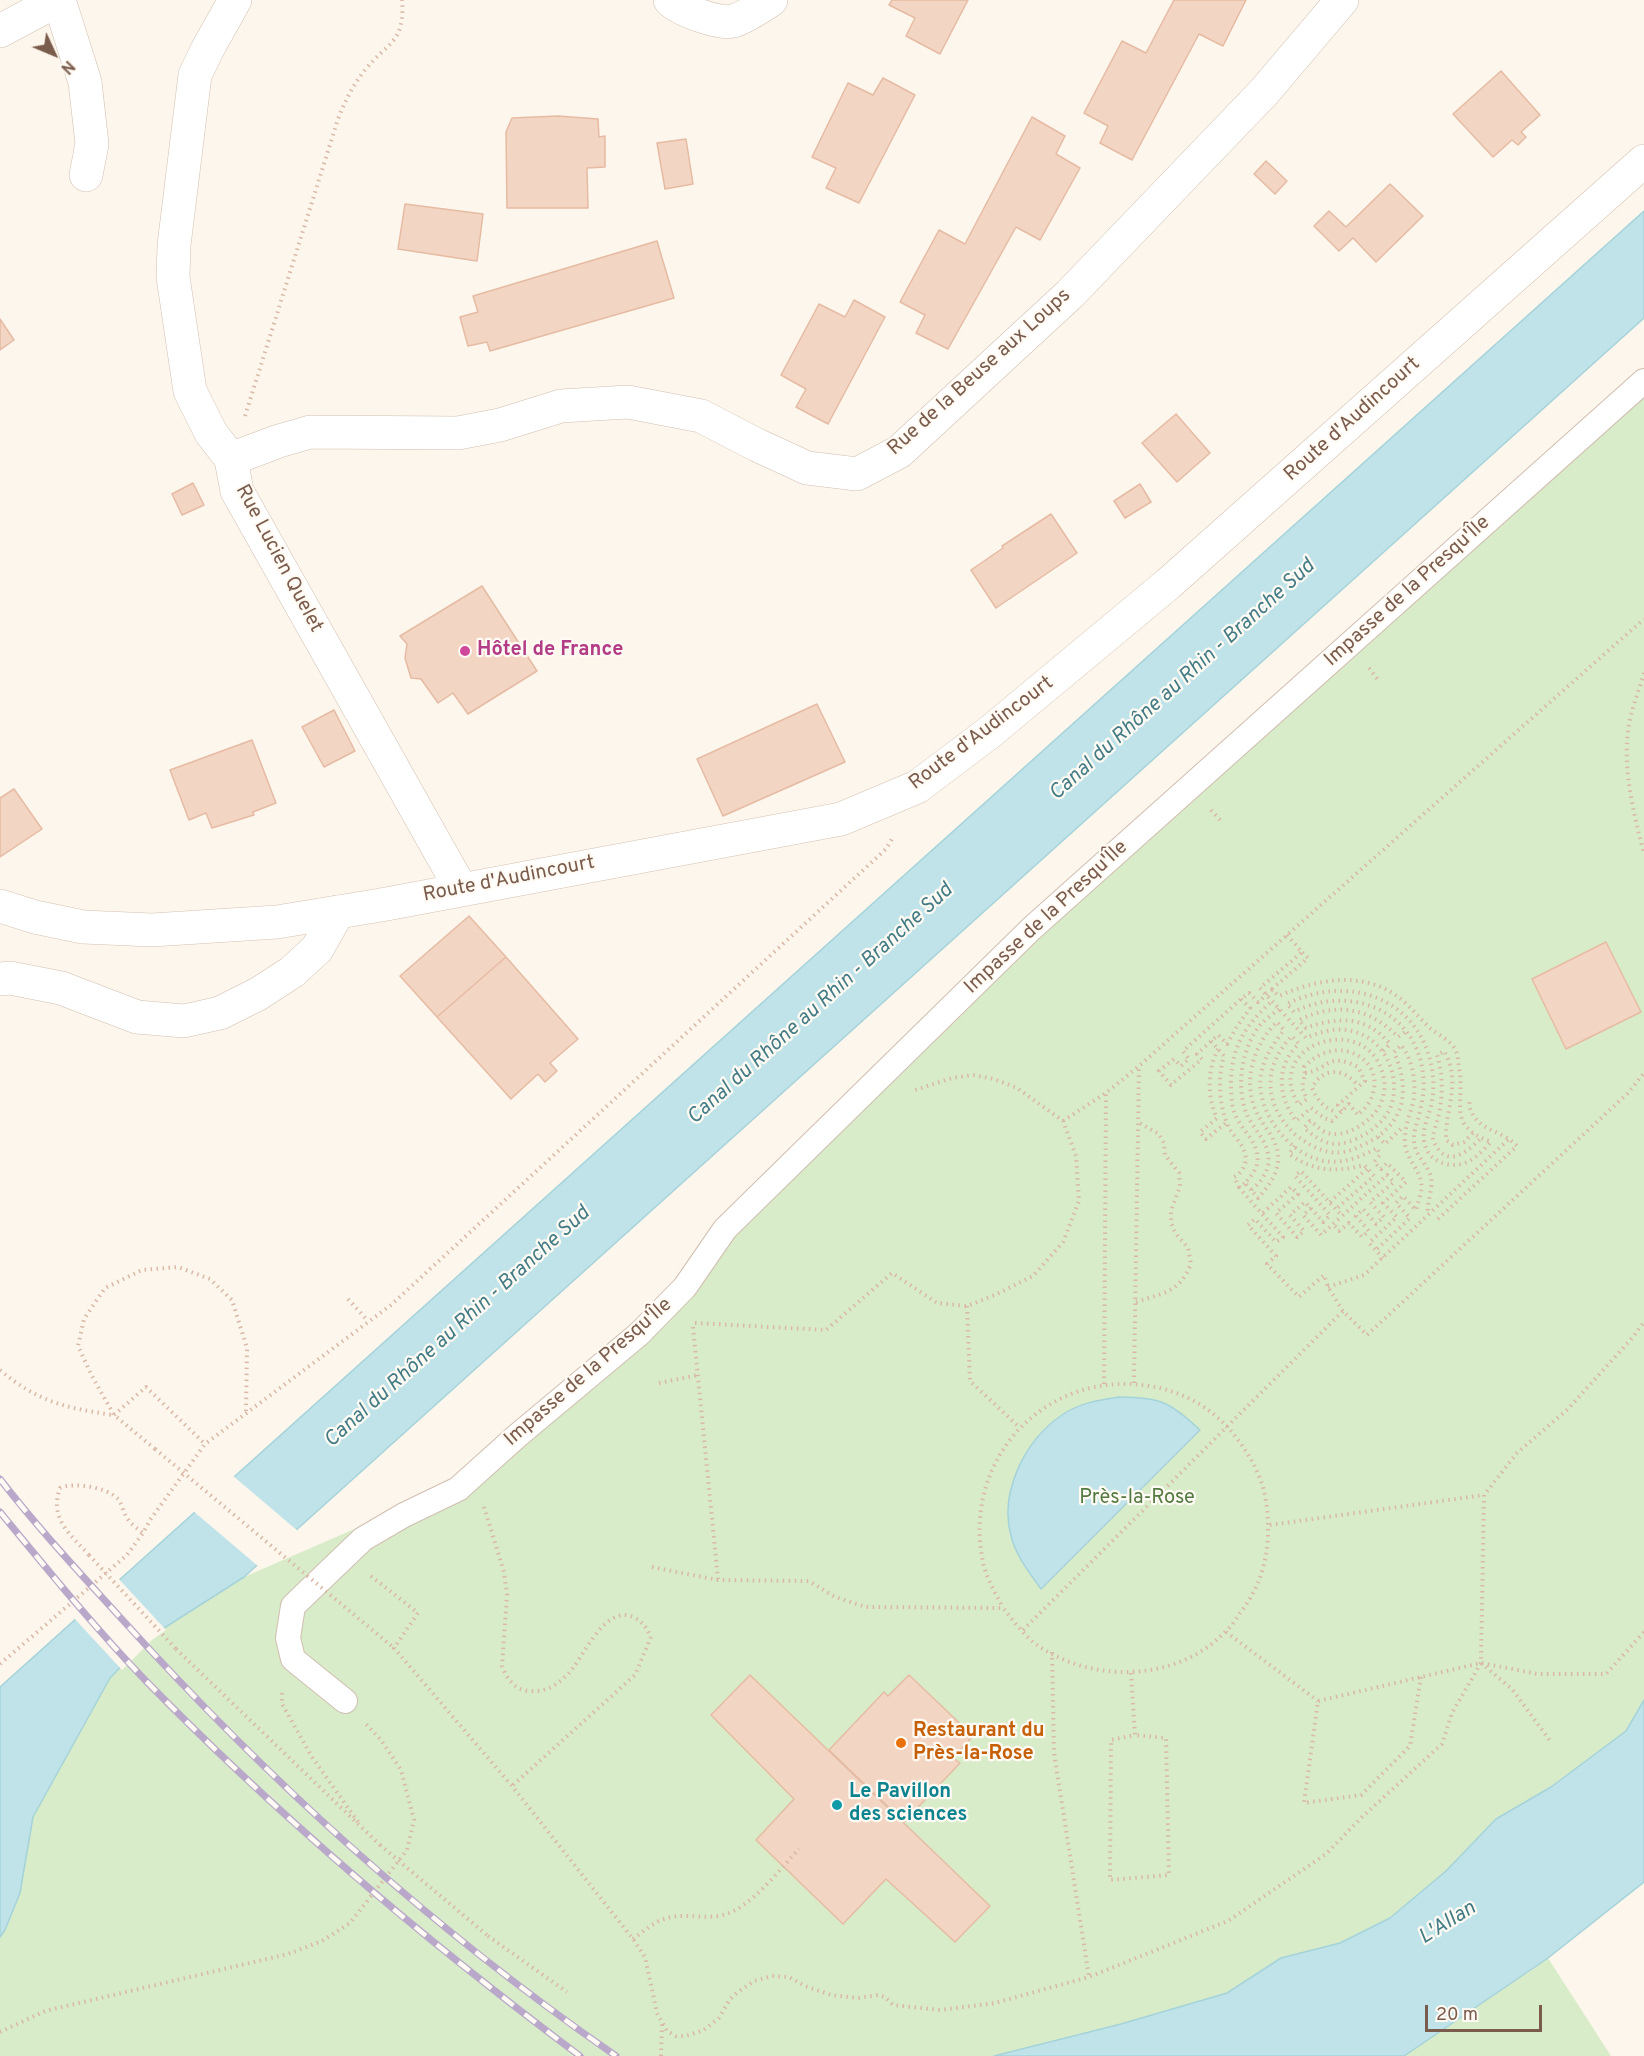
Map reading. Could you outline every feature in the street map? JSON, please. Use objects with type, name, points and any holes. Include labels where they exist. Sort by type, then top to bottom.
[{"type":"street","points":[[0,31],[58,0],[85,82],[92,144],[86,175]]},
{"type":"street","name":"Rue Lucien Quelet","points":[[235,0],[195,75],[174,256],[173,278],[190,391],[211,433],[231,459],[237,491],[461,889]]},
{"type":"street","points":[[670,0],[707,18],[732,22],[771,0]]},
{"type":"street","name":"Rue de la Beuse aux Loups","points":[[231,459],[310,432],[458,433],[500,425],[561,406],[628,402],[701,416],[807,468],[857,474],[899,452],[1070,294],[1264,92],[1342,0]]},
{"type":"street","name":"Route d'Audincourt","points":[[0,906],[35,917],[83,927],[152,930],[277,922],[841,819],[917,787],[990,732],[1168,584],[1644,161]]},
{"type":"street","points":[[0,979],[10,978],[61,988],[137,1017],[184,1022],[220,1013],[258,994],[292,972],[317,949],[338,912]]},
{"type":"lane","name":"Impasse de la Presqu'Île","points":[[292,1659],[288,1638],[293,1606],[344,1556],[363,1539],[404,1515],[458,1489],[474,1477],[517,1436],[639,1334],[685,1287],[725,1229],[1031,929],[1644,381]]},
{"type":"lane","points":[[292,1659],[345,1701]]},
{"type":"path","points":[[231,459],[338,119],[348,94],[360,77],[393,43],[403,22],[402,0]]},
{"type":"path","points":[[1063,1121],[1106,1094],[1644,619]]},
{"type":"path","points":[[1644,673],[1628,729],[1627,774],[1644,854]]},
{"type":"path","points":[[0,1664],[127,1556],[205,1444],[391,1305],[886,849],[917,787]]},
{"type":"path","points":[[1241,999],[1250,1008],[1227,1044],[1218,1035],[1197,1054],[1202,1059],[1172,1084],[1159,1071],[1174,1059],[1180,1066],[1189,1059],[1183,1051],[1241,999],[1249,993],[1258,1002],[1308,958],[1287,935]]},
{"type":"path","points":[[1302,952],[1260,988],[1306,1038],[1344,1029],[1369,1037],[1383,1051],[1391,1068],[1394,1085],[1390,1107],[1379,1124],[1361,1136],[1344,1143],[1330,1144],[1318,1139],[1304,1128],[1310,1120],[1325,1132],[1334,1134],[1356,1128],[1376,1111],[1384,1089],[1380,1066],[1370,1052],[1356,1042],[1336,1039],[1310,1047],[1292,1068],[1289,1082],[1292,1094],[1299,1105],[1307,1099],[1302,1088],[1304,1067],[1321,1053],[1334,1050],[1346,1051],[1359,1056],[1369,1066],[1374,1079],[1373,1091],[1368,1104],[1359,1114],[1348,1104],[1332,1121],[1311,1108],[1296,1121],[1289,1111],[1280,1079],[1286,1059],[1299,1044],[1292,1036],[1277,1054],[1270,1081],[1275,1107],[1290,1129],[1314,1147],[1327,1152],[1340,1153],[1353,1150],[1378,1137],[1394,1122],[1401,1106],[1402,1077],[1394,1052],[1401,1045],[1412,1066],[1413,1100],[1405,1125],[1405,1147],[1422,1184],[1420,1196],[1416,1210],[1403,1196],[1396,1203],[1410,1218],[1376,1250]]},
{"type":"path","points":[[1272,990],[1279,996],[1307,985],[1337,979],[1367,983],[1393,993],[1431,1029],[1451,1043],[1456,1051],[1462,1091],[1459,1112],[1465,1127],[1491,1142],[1470,1161],[1462,1164],[1441,1164],[1427,1150],[1424,1133],[1432,1102],[1434,1086],[1432,1069],[1427,1051],[1412,1023],[1400,1011],[1388,1003],[1356,991],[1341,990],[1307,995],[1287,1004],[1294,1012],[1313,1003],[1344,999],[1358,1001],[1391,1017],[1405,1032],[1417,1051],[1424,1074],[1414,1144],[1431,1176],[1428,1215]]},
{"type":"path","points":[[1239,1187],[1253,1173],[1258,1162],[1257,1153],[1235,1114],[1232,1101],[1232,1068],[1235,1051],[1253,1019],[1272,1001]]},
{"type":"path","points":[[1251,1190],[1262,1180],[1268,1163],[1268,1154],[1247,1115],[1242,1092],[1246,1052],[1261,1025],[1279,1009]]},
{"type":"path","points":[[1383,1051],[1390,1044],[1383,1036],[1359,1022],[1343,1019],[1306,1028],[1299,1020],[1312,1014],[1347,1009],[1363,1012],[1376,1018],[1398,1037],[1405,1032]]},
{"type":"path","points":[[1412,1023],[1420,1017]]},
{"type":"path","points":[[1245,1183],[1258,1198],[1268,1186],[1278,1162],[1276,1145],[1255,1110],[1251,1088],[1256,1051],[1267,1031],[1277,1022],[1284,1030],[1267,1055],[1261,1076],[1261,1088],[1267,1112],[1283,1135],[1309,1156],[1320,1160],[1334,1162],[1359,1157],[1377,1149],[1380,1155],[1374,1162],[1381,1169],[1387,1163],[1406,1182],[1383,1203],[1396,1217],[1369,1243],[1383,1258]]},
{"type":"path","points":[[1261,1025],[1267,1031]]},
{"type":"path","points":[[1211,1041],[1224,1056],[1220,1090],[1227,1122],[1246,1155],[1242,1170],[1234,1177],[1255,1208],[1263,1213],[1283,1237],[1276,1242],[1255,1219],[1248,1226],[1276,1256],[1267,1264],[1299,1297],[1324,1275],[1328,1287],[1344,1311],[1367,1335],[1618,1102],[1644,1073]]},
{"type":"path","points":[[1218,1049],[1211,1067],[1209,1084],[1217,1118],[1200,1132],[1206,1139],[1227,1122]]},
{"type":"path","points":[[1473,1133],[1458,1145],[1453,1145],[1446,1140],[1452,1088],[1451,1070],[1444,1051],[1437,1054],[1442,1072],[1442,1085],[1440,1111],[1433,1136],[1434,1143],[1444,1155],[1453,1157],[1466,1152],[1481,1138]]},
{"type":"path","points":[[1305,1073],[1313,1072],[1330,1062],[1340,1061],[1358,1067],[1365,1081],[1338,1105],[1342,1111]]},
{"type":"path","points":[[1134,1383],[1138,1066]]},
{"type":"path","points":[[1333,1111],[1325,1108],[1319,1101],[1312,1088],[1315,1082],[1323,1075],[1341,1071],[1358,1086]]},
{"type":"path","points":[[693,1323],[826,1330],[892,1273],[938,1302],[967,1306],[1033,1276],[1063,1242],[1079,1201],[1076,1156],[1063,1121],[1017,1088],[994,1079],[973,1075],[952,1078],[912,1091]]},
{"type":"path","points":[[1104,1384],[1106,1094]]},
{"type":"path","points":[[1438,1219],[1517,1146],[1510,1138],[1478,1123],[1468,1106],[1470,1098]]},
{"type":"path","points":[[1136,1302],[1167,1292],[1180,1285],[1191,1264],[1188,1248],[1176,1234],[1171,1222],[1171,1211],[1180,1186],[1179,1173],[1165,1155],[1164,1143],[1159,1134],[1138,1122]]},
{"type":"path","points":[[1378,1137],[1385,1143],[1405,1125]]},
{"type":"path","points":[[1283,1135],[1290,1129]]},
{"type":"path","points":[[1328,1287],[1364,1275],[1510,1138]]},
{"type":"path","points":[[1295,1146],[1289,1154],[1309,1166],[1330,1171],[1364,1165],[1374,1176],[1336,1209]]},
{"type":"path","points":[[1330,1202],[1367,1169]]},
{"type":"path","points":[[1263,1213],[1291,1187],[1298,1194],[1276,1213],[1297,1237],[1304,1231],[1290,1215],[1305,1202],[1323,1222],[1330,1215],[1295,1176],[1301,1171],[1342,1216]]},
{"type":"path","points":[[1311,1208],[1303,1215],[1321,1235],[1333,1224],[1387,1175],[1394,1182],[1370,1202],[1384,1217],[1376,1224],[1363,1209],[1356,1216],[1369,1231],[1362,1237],[1349,1223],[1339,1231],[1333,1224]]},
{"type":"path","points":[[246,1412],[247,1348],[232,1300],[210,1279],[178,1267],[142,1270],[105,1288],[84,1319],[78,1346],[114,1415],[394,1647],[512,1786],[633,1939],[645,1957],[657,2013],[668,2031],[676,2036],[695,2035],[711,2025],[738,1992],[753,1982],[772,1976],[789,1977],[805,1986],[831,1995],[858,1998],[878,1995],[885,1997],[893,2005],[940,2010],[995,2003],[1089,1977],[1228,1921],[1326,1854],[1362,1817],[1442,1744],[1452,1713],[1480,1663],[1484,1495],[1517,1453],[1568,1409],[1644,1322]]},
{"type":"path","points":[[685,1287],[693,1323],[718,1580]]},
{"type":"path","points":[[348,1299],[368,1321]]},
{"type":"path","points":[[967,1306],[970,1381],[1019,1427]]},
{"type":"path","points":[[1023,1630],[1344,1311]]},
{"type":"path","points":[[0,1370],[19,1386],[56,1404],[72,1409],[114,1415],[146,1387],[205,1444]]},
{"type":"path","points":[[659,1383],[698,1375]]},
{"type":"path","points":[[1134,1383],[1169,1390],[1200,1404],[1227,1425],[1250,1455],[1264,1488],[1270,1525],[1265,1564],[1250,1600],[1226,1632],[1198,1653],[1165,1668],[1131,1673],[1081,1667],[1037,1644],[1023,1630],[1003,1608],[983,1563],[980,1515],[992,1468],[1019,1427],[1044,1407],[1073,1392],[1104,1384],[1134,1383]]},
{"type":"path","points":[[474,1477],[504,1572],[507,1596],[502,1666],[506,1676],[513,1684],[520,1690],[533,1692],[555,1686],[577,1664],[598,1630],[612,1619],[627,1614],[645,1625],[651,1637],[635,1675],[512,1786]]},
{"type":"path","points":[[143,1533],[131,1524],[118,1499],[110,1493],[68,1484],[60,1488],[55,1504],[63,1525],[176,1649],[380,1845],[488,1936],[567,1992]]},
{"type":"path","points":[[1270,1525],[1484,1495]]},
{"type":"path","points":[[344,1556],[418,1613],[394,1647]]},
{"type":"path","points":[[652,1567],[718,1580],[809,1581],[835,1597],[866,1607],[1003,1608]]},
{"type":"path","points":[[1226,1632],[1318,1701],[1480,1663],[1538,1674],[1606,1674],[1644,1632]]},
{"type":"path","points":[[1052,1652],[1053,1753],[1089,1977]]},
{"type":"path","points":[[292,1659],[282,1676],[282,1704],[312,1757],[363,1830]]},
{"type":"path","points":[[1480,1663],[1512,1689],[1551,1742]]},
{"type":"path","points":[[1131,1673],[1135,1735]]},
{"type":"path","points":[[1318,1701],[1304,1803],[1361,1795],[1410,1746],[1421,1677]]},
{"type":"path","points":[[0,2032],[45,2011],[288,1954],[322,1941],[350,1923],[407,1850],[414,1820],[401,1770],[381,1740],[345,1701]]},
{"type":"path","points":[[1135,1735],[1166,1738],[1169,1875],[1110,1880],[1111,1740],[1135,1735]]},
{"type":"path","points":[[633,1939],[666,1918],[708,1918],[733,1911],[751,1900],[799,1850]]},
{"type":"path","points":[[661,2056],[662,2022]]},
{"type":"green space","name":"Près-la-Rose","points":[[1644,381],[1644,1700],[1626,1731],[1551,1787],[1496,1819],[1446,1871],[1390,1918],[1340,1943],[1281,1958],[1227,1993],[1121,2024],[994,2056],[0,2056],[0,1937],[20,1893],[33,1817],[110,1678],[150,1637],[244,1577],[474,1477],[594,1372],[1031,929]]},
{"type":"green space","points":[[1548,1958],[1611,2056],[1404,2056]]},
{"type":"water","name":"Canal du Rhône au Rhin - Branche Sud","points":[[1644,211],[1644,318],[244,1577],[150,1637],[110,1678],[33,1817],[20,1893],[0,1937],[0,1687]]},
{"type":"water","points":[[1119,1397],[1145,1398],[1164,1403],[1200,1430],[1041,1589],[1020,1557],[1011,1536],[1008,1519],[1009,1502],[1018,1468],[1037,1438],[1062,1415],[1082,1405]]},
{"type":"water","name":"L'Allan","points":[[1644,1700],[1644,1882],[1548,1958],[1404,2056],[994,2056],[1121,2024],[1227,1993],[1281,1958],[1340,1943],[1390,1918],[1446,1871],[1496,1819],[1551,1787],[1626,1731]]},
{"type":"pier","points":[[232,1475],[299,1532],[259,1567],[192,1510]]},
{"type":"pier","points":[[117,1577],[166,1630],[152,1640],[122,1670],[73,1617]]},
{"type":"building","points":[[892,0],[968,0],[940,54],[906,36],[915,18],[889,5]]},
{"type":"building","points":[[1174,0],[1246,0],[1223,46],[1199,34],[1132,160],[1100,143],[1108,126],[1084,113],[1122,41],[1146,53]]},
{"type":"building","points":[[1501,71],[1540,115],[1521,132],[1526,137],[1518,145],[1512,140],[1493,157],[1453,114]]},
{"type":"building","points":[[883,78],[915,95],[859,203],[826,188],[836,168],[812,157],[848,83],[873,95]]},
{"type":"building","points":[[558,116],[598,119],[599,137],[605,136],[605,167],[587,168],[588,208],[507,208],[506,132],[512,118]]},
{"type":"building","points":[[1032,117],[1065,136],[1056,154],[1080,168],[1040,240],[1016,227],[948,349],[916,333],[925,315],[900,302],[939,230],[965,244]]},
{"type":"building","points":[[686,139],[693,184],[665,189],[657,143]]},
{"type":"building","points":[[1266,161],[1287,181],[1275,194],[1254,174]]},
{"type":"building","points":[[1390,184],[1423,216],[1376,262],[1353,238],[1339,251],[1314,226],[1329,211],[1346,227]]},
{"type":"building","points":[[405,204],[483,214],[477,261],[398,249]]},
{"type":"building","points":[[657,241],[674,298],[490,351],[487,342],[468,346],[460,317],[478,312],[473,296]]},
{"type":"building","points":[[854,300],[885,317],[828,424],[796,407],[806,389],[781,375],[819,304],[845,317]]},
{"type":"building","points":[[0,319],[14,340],[0,350]]},
{"type":"building","points":[[1176,414],[1210,453],[1177,482],[1142,443]]},
{"type":"building","points":[[193,483],[204,505],[182,515],[172,494]]},
{"type":"building","points":[[1140,484],[1151,502],[1125,518],[1114,501]]},
{"type":"building","points":[[1051,514],[1077,553],[996,608],[971,570],[1003,548],[1002,546]]},
{"type":"building","name":"Hôtel de France","points":[[482,586],[537,671],[468,714],[453,693],[438,703],[421,679],[411,678],[405,658],[407,644],[400,636]]},
{"type":"building","points":[[817,704],[845,762],[723,816],[697,759]]},
{"type":"building","points":[[334,710],[355,751],[324,767],[302,727]]},
{"type":"building","points":[[252,740],[276,803],[253,812],[254,815],[212,828],[206,813],[189,820],[170,770]]},
{"type":"building","points":[[14,789],[42,829],[0,857],[0,798]]},
{"type":"building","points":[[469,916],[506,957],[437,1017],[400,976]]},
{"type":"building","points":[[1606,942],[1641,1012],[1566,1049],[1532,979]]},
{"type":"building","points":[[506,957],[578,1039],[550,1063],[557,1071],[545,1082],[538,1074],[511,1099],[437,1017]]},
{"type":"building","name":"Le Pavillon des sciences","points":[[750,1675],[990,1906],[955,1942],[886,1879],[843,1924],[756,1840],[794,1799],[711,1715]]},
{"type":"building","name":"Restaurant du Près-la-Rose","points":[[909,1675],[973,1736],[953,1758],[960,1763],[904,1822],[829,1750],[884,1692],[888,1696]]},
{"type":"railway","points":[[0,1479],[58,1549],[175,1677],[293,1794],[418,1905],[482,1957],[548,2008],[616,2056]]},
{"type":"railway","points":[[0,1512],[126,1660],[248,1781],[410,1923],[580,2056]]},
{"type":"place","name":"Hôtel de France","points":[[465,651]]},
{"type":"place","name":"Restaurant du Près-la-Rose","points":[[901,1743]]},
{"type":"place","name":"Le Pavillon des sciences","points":[[837,1805]]}]
